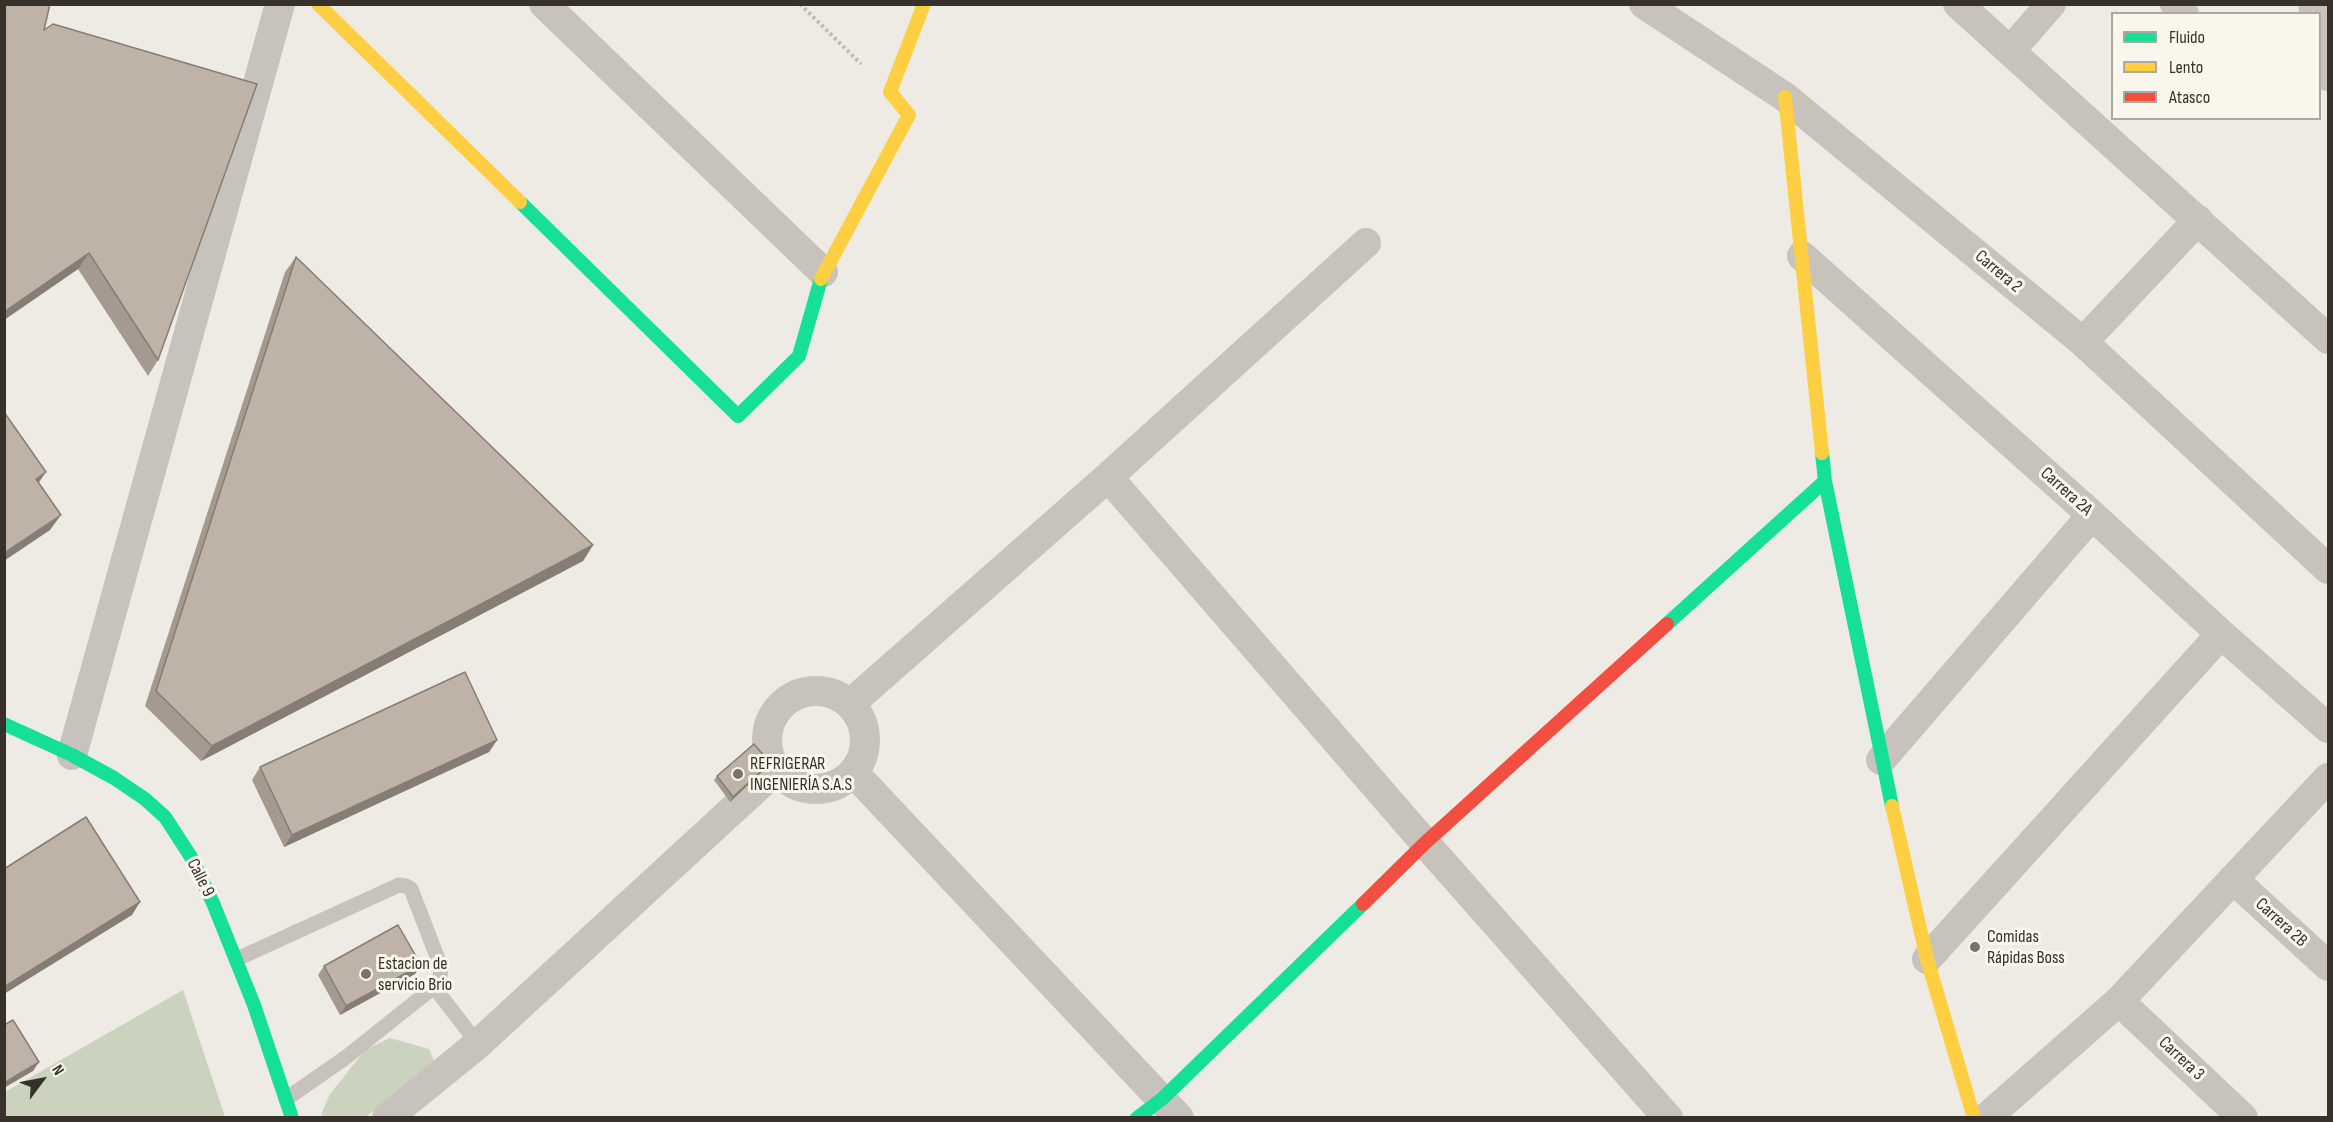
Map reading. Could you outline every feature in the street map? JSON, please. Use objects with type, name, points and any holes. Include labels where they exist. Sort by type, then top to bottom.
[{"type":"street","points":[[72,754],[280,4]]},
{"type":"street","points":[[318,4],[738,416],[799,356],[823,272],[909,115],[890,92],[924,4]]},
{"type":"street","points":[[544,4],[823,272]]},
{"type":"street","name":"Carrera 2","points":[[1644,4],[1785,97],[2083,342],[2328,569]]},
{"type":"street","points":[[1958,4],[2328,339]]},
{"type":"street","points":[[2011,50],[2051,4]]},
{"type":"street","points":[[2321,44],[2328,76]]},
{"type":"street","points":[[1785,97],[1825,482],[1881,760],[1927,959],[1974,1118]]},
{"type":"street","points":[[2083,342],[2198,220]]},
{"type":"street","points":[[850,704],[1108,477],[1366,243]]},
{"type":"street","name":"Carrera 2A","points":[[1802,256],[2328,728]]},
{"type":"street","points":[[1108,477],[1425,843],[1668,1118]]},
{"type":"street","points":[[1137,1118],[1170,1108],[1425,843],[1825,482]]},
{"type":"street","points":[[1881,760],[2092,515]]},
{"type":"street","points":[[1927,959],[2222,634]]},
{"type":"street","points":[[822,691],[837,695],[850,704],[859,716],[865,731],[862,760],[854,773],[840,784],[823,789],[806,789],[789,782],[776,770],[769,755],[766,738],[770,723],[778,709],[790,698],[805,692],[822,691]]},
{"type":"street","name":"Calle 9","points":[[4,724],[72,754],[114,778],[145,799],[165,817],[191,857],[237,959],[292,1118]]},
{"type":"street","points":[[387,1118],[478,1044],[776,770]]},
{"type":"street","points":[[854,773],[1170,1108]]},
{"type":"street","points":[[1986,1118],[2120,1001],[2328,778]]},
{"type":"street","name":"Carrera 2B","points":[[2233,879],[2328,966]]},
{"type":"street","name":"Carrera 3","points":[[2120,1001],[2243,1118]]},
{"type":"lane","points":[[237,959],[399,885],[411,889],[441,967],[440,976],[434,987],[345,1058],[285,1099]]},
{"type":"lane","points":[[434,987],[478,1044]]},
{"type":"path","points":[[800,4],[890,92]]},
{"type":"green space","points":[[183,990],[225,1117],[5,1117],[5,1092]]},
{"type":"green space","points":[[390,1038],[429,1049],[435,1063],[366,1117],[325,1117],[321,1114],[330,1094],[365,1050]]},
{"type":"building","points":[[4,4],[50,4],[44,30],[53,24],[257,84],[158,360],[89,253],[4,312]]},
{"type":"building","points":[[296,257],[593,545],[212,746],[156,691]]},
{"type":"building","points":[[4,412],[46,472],[36,479],[61,515],[4,553]]},
{"type":"building","points":[[465,672],[497,740],[292,835],[260,767]]},
{"type":"building","points":[[754,744],[770,763],[733,797],[717,776]]},
{"type":"building","points":[[86,817],[140,902],[4,987],[4,869]]},
{"type":"building","name":"Estacion de servicio Brio","points":[[398,925],[421,965],[346,1006],[324,966]]},
{"type":"building","points":[[13,1020],[39,1062],[4,1083],[4,1025]]},
{"type":"traffic: fast","points":[[520,202],[738,416],[799,356],[821,279]]},
{"type":"traffic: fast","points":[[1822,453],[1825,481],[1892,806]]},
{"type":"traffic: fast","points":[[1667,624],[1825,481]]},
{"type":"traffic: fast","points":[[4,724],[72,755],[114,778],[145,799],[165,817],[191,857],[213,903],[254,1005],[292,1118]]},
{"type":"traffic: fast","points":[[1137,1118],[1162,1099],[1363,904]]},
{"type":"traffic: slow","points":[[318,4],[520,202]]},
{"type":"traffic: slow","points":[[821,279],[909,115],[890,92],[924,4]]},
{"type":"traffic: slow","points":[[1785,97],[1822,453]]},
{"type":"traffic: slow","points":[[1892,806],[1927,959],[1974,1118]]},
{"type":"traffic: jam","points":[[1363,904],[1425,843],[1667,624]]},
{"type":"place","name":"REFRIGERAR INGENIERÍA S.A.S","points":[[738,774]]},
{"type":"place","name":"Comidas Rápidas Boss","points":[[1975,947]]},
{"type":"place","name":"Estacion de servicio Brio","points":[[366,974]]}]
